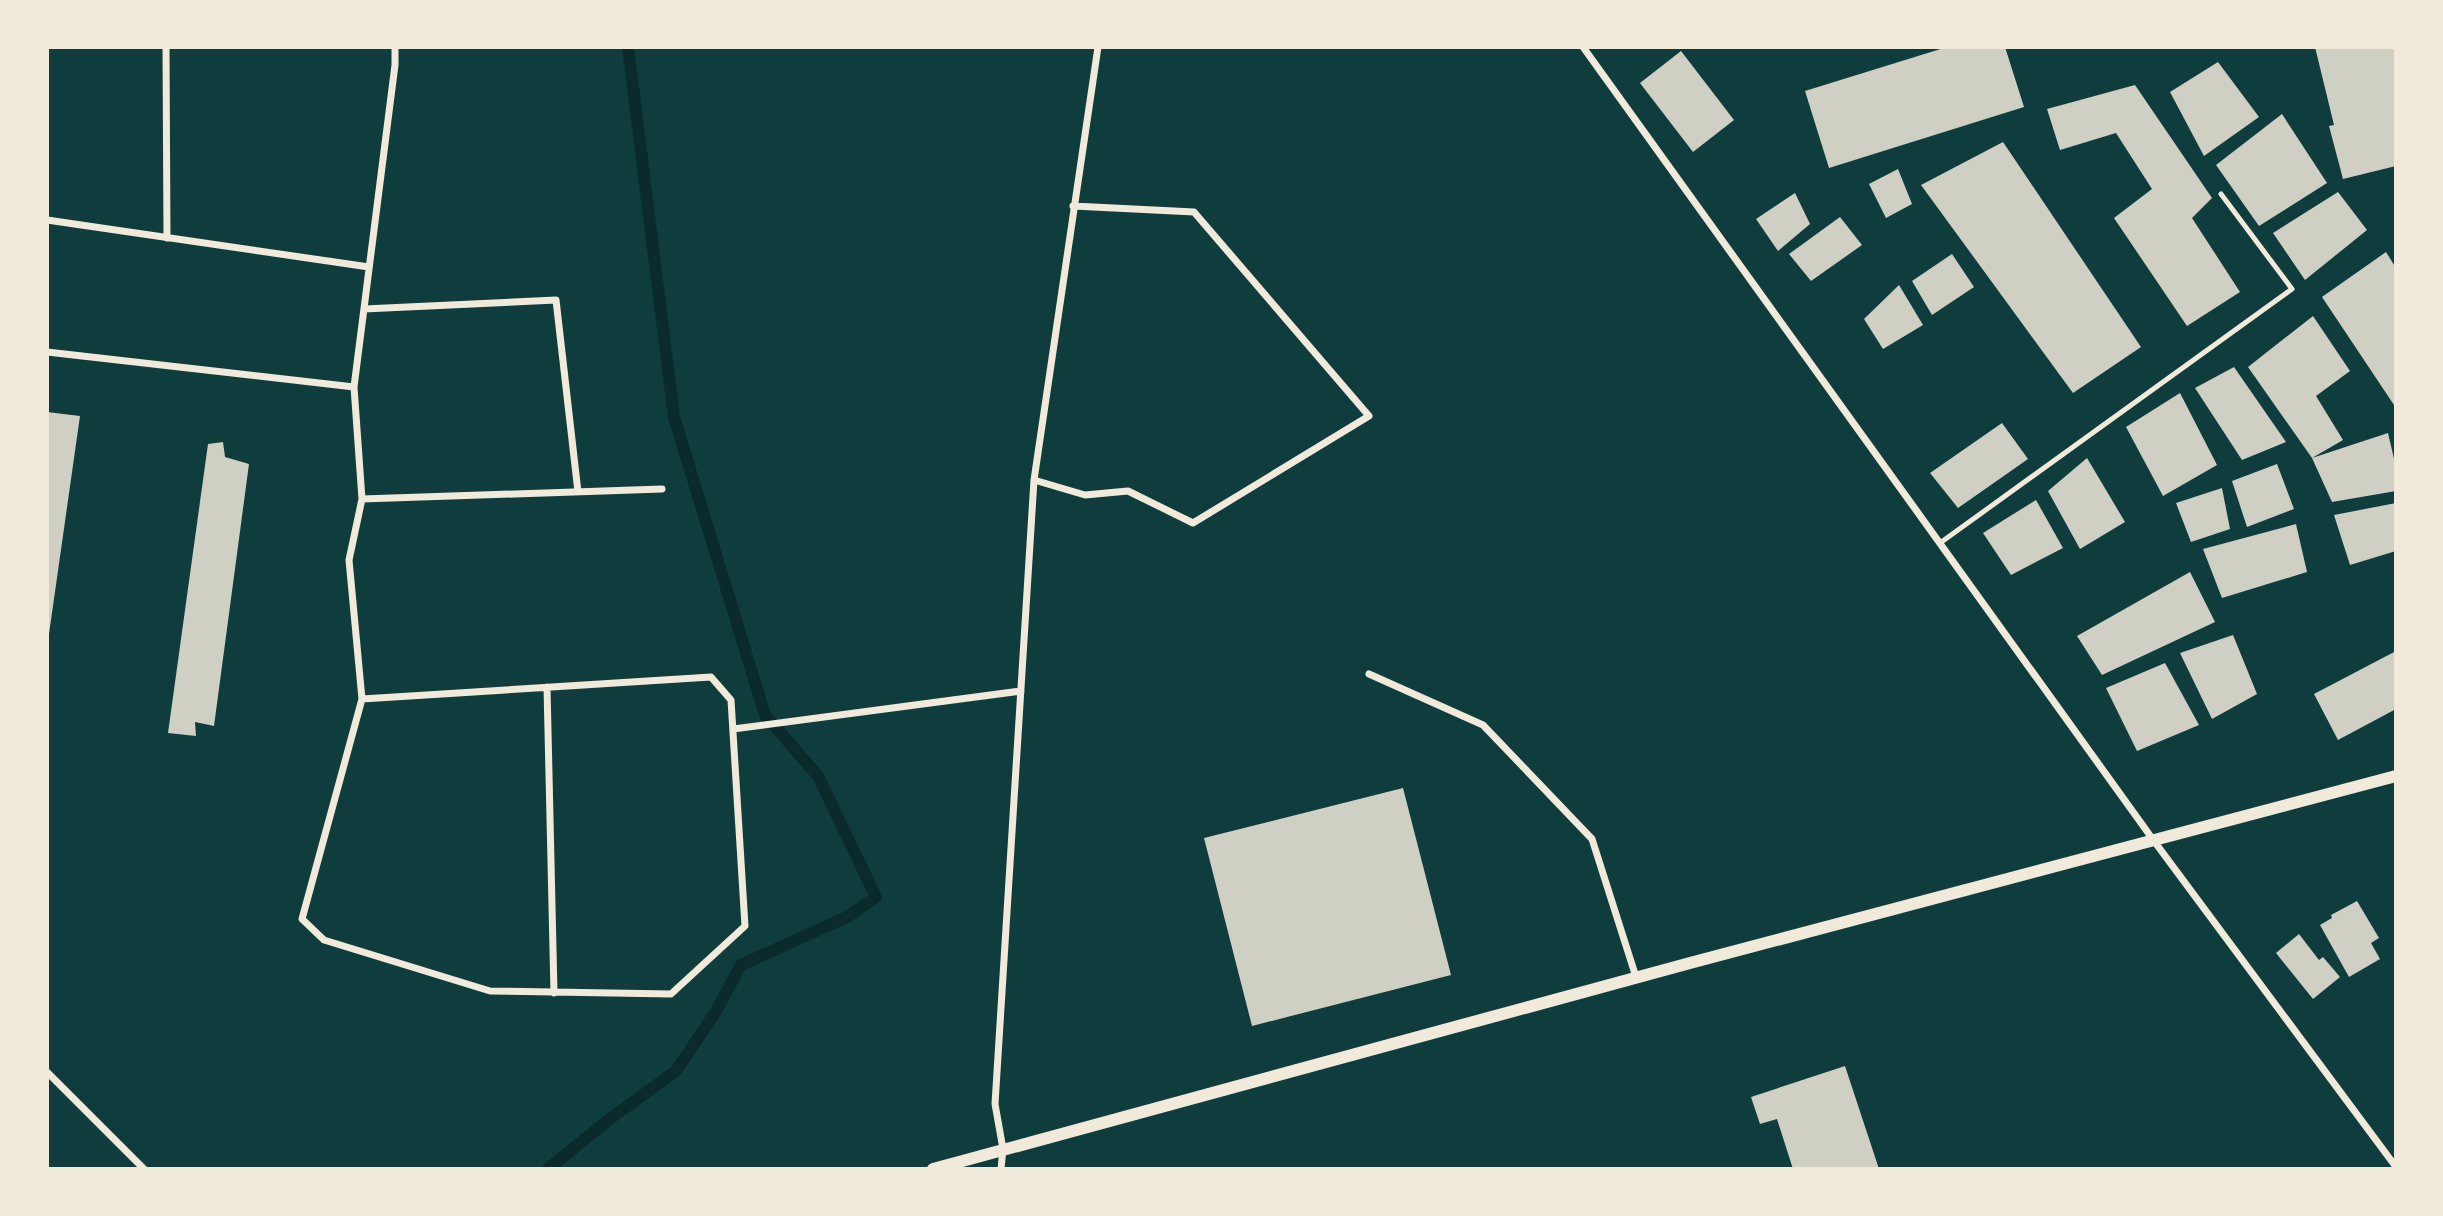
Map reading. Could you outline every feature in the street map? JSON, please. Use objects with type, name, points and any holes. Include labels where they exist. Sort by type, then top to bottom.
[{"type":"street","points":[[166,47],[167,238]]},
{"type":"street","points":[[362,699],[711,677],[731,700],[745,926],[671,994],[554,993],[490,991],[324,940],[302,919],[362,699],[349,560],[362,499],[354,387],[395,65],[395,47]]},
{"type":"street","points":[[1583,47],[2154,841],[2396,1167]]},
{"type":"street","points":[[1001,1169],[1003,1149],[995,1104],[1034,480],[1096,48]]},
{"type":"street","points":[[1034,480],[1086,495],[1128,491],[1192,523],[1369,416],[1194,212],[1073,206]]},
{"type":"street","points":[[47,220],[369,267]]},
{"type":"street","points":[[364,309],[556,300],[578,492]]},
{"type":"street","points":[[47,352],[354,387]]},
{"type":"street","points":[[362,499],[662,489]]},
{"type":"street","points":[[1369,674],[1483,725],[1592,839],[1636,977]]},
{"type":"street","points":[[547,687],[554,993]]},
{"type":"street","points":[[733,729],[1021,691]]},
{"type":"street","points":[[933,1169],[1636,977],[2396,776]]},
{"type":"street","points":[[47,1072],[144,1169]]},
{"type":"lane","points":[[1940,543],[2292,289],[2221,194]]},
{"type":"building","points":[[1947,47],[2005,47],[2024,107],[1829,168],[1805,91]]},
{"type":"building","points":[[2315,47],[2396,47],[2396,166],[2343,179],[2329,126],[2334,125]]},
{"type":"building","points":[[1681,51],[1734,120],[1693,152],[1640,83]]},
{"type":"building","points":[[2218,62],[2259,117],[2204,156],[2170,92]]},
{"type":"building","points":[[2135,85],[2212,198],[2192,218],[2240,292],[2187,326],[2114,218],[2152,189],[2116,133],[2060,150],[2047,109]]},
{"type":"building","points":[[2282,114],[2327,183],[2259,226],[2216,165]]},
{"type":"building","points":[[2003,142],[2141,347],[2073,393],[1921,185]]},
{"type":"building","points":[[1898,169],[1912,204],[1886,218],[1869,184]]},
{"type":"building","points":[[2338,192],[2367,230],[2305,280],[2273,233]]},
{"type":"building","points":[[1795,193],[1810,224],[1778,251],[1756,219]]},
{"type":"building","points":[[1840,217],[1862,245],[1811,281],[1789,254]]},
{"type":"building","points":[[2386,252],[2396,268],[2396,408],[2322,297]]},
{"type":"building","points":[[1952,254],[1974,287],[1932,315],[1912,281]]},
{"type":"building","points":[[1899,285],[1923,325],[1883,349],[1864,319]]},
{"type":"building","points":[[2313,316],[2350,371],[2316,396],[2343,440],[2312,458],[2248,367]]},
{"type":"building","points":[[2234,367],[2286,442],[2242,460],[2195,388]]},
{"type":"building","points":[[2180,393],[2217,465],[2163,496],[2126,427]]},
{"type":"building","points":[[47,412],[80,416],[49,634],[47,634]]},
{"type":"building","points":[[2002,423],[2028,459],[1958,508],[1930,473]]},
{"type":"building","points":[[2388,433],[2396,467],[2396,491],[2332,502],[2312,458]]},
{"type":"building","points":[[223,442],[225,457],[249,464],[214,726],[195,722],[196,736],[168,733],[208,444]]},
{"type":"building","points":[[2087,458],[2125,522],[2080,549],[2048,491]]},
{"type":"building","points":[[2277,464],[2294,509],[2247,527],[2232,481]]},
{"type":"building","points":[[2222,488],[2230,529],[2191,542],[2176,503]]},
{"type":"building","points":[[2036,500],[2063,548],[2011,575],[1983,533]]},
{"type":"building","points":[[2396,503],[2396,551],[2350,565],[2334,515]]},
{"type":"building","points":[[2296,524],[2307,572],[2222,598],[2203,549]]},
{"type":"building","points":[[2190,572],[2215,622],[2102,675],[2077,636]]},
{"type":"building","points":[[2233,635],[2257,694],[2212,719],[2180,653]]},
{"type":"building","points":[[2396,651],[2396,709],[2338,740],[2314,694]]},
{"type":"building","points":[[2165,663],[2199,725],[2137,751],[2106,688]]},
{"type":"building","points":[[1403,788],[1451,975],[1252,1026],[1204,838]]},
{"type":"building","points":[[2357,901],[2379,938],[2371,943],[2380,959],[2349,977],[2320,925],[2332,918],[2331,915]]},
{"type":"building","points":[[2299,934],[2319,960],[2323,957],[2340,977],[2313,999],[2276,953]]},
{"type":"building","points":[[1845,1066],[1879,1169],[1793,1169],[1777,1119],[1760,1124],[1751,1097]]},
{"type":"waterway","points":[[548,1169],[611,1118],[676,1071],[715,1013],[741,965],[847,917],[876,897],[818,776],[765,715],[674,417],[628,47]]}]
